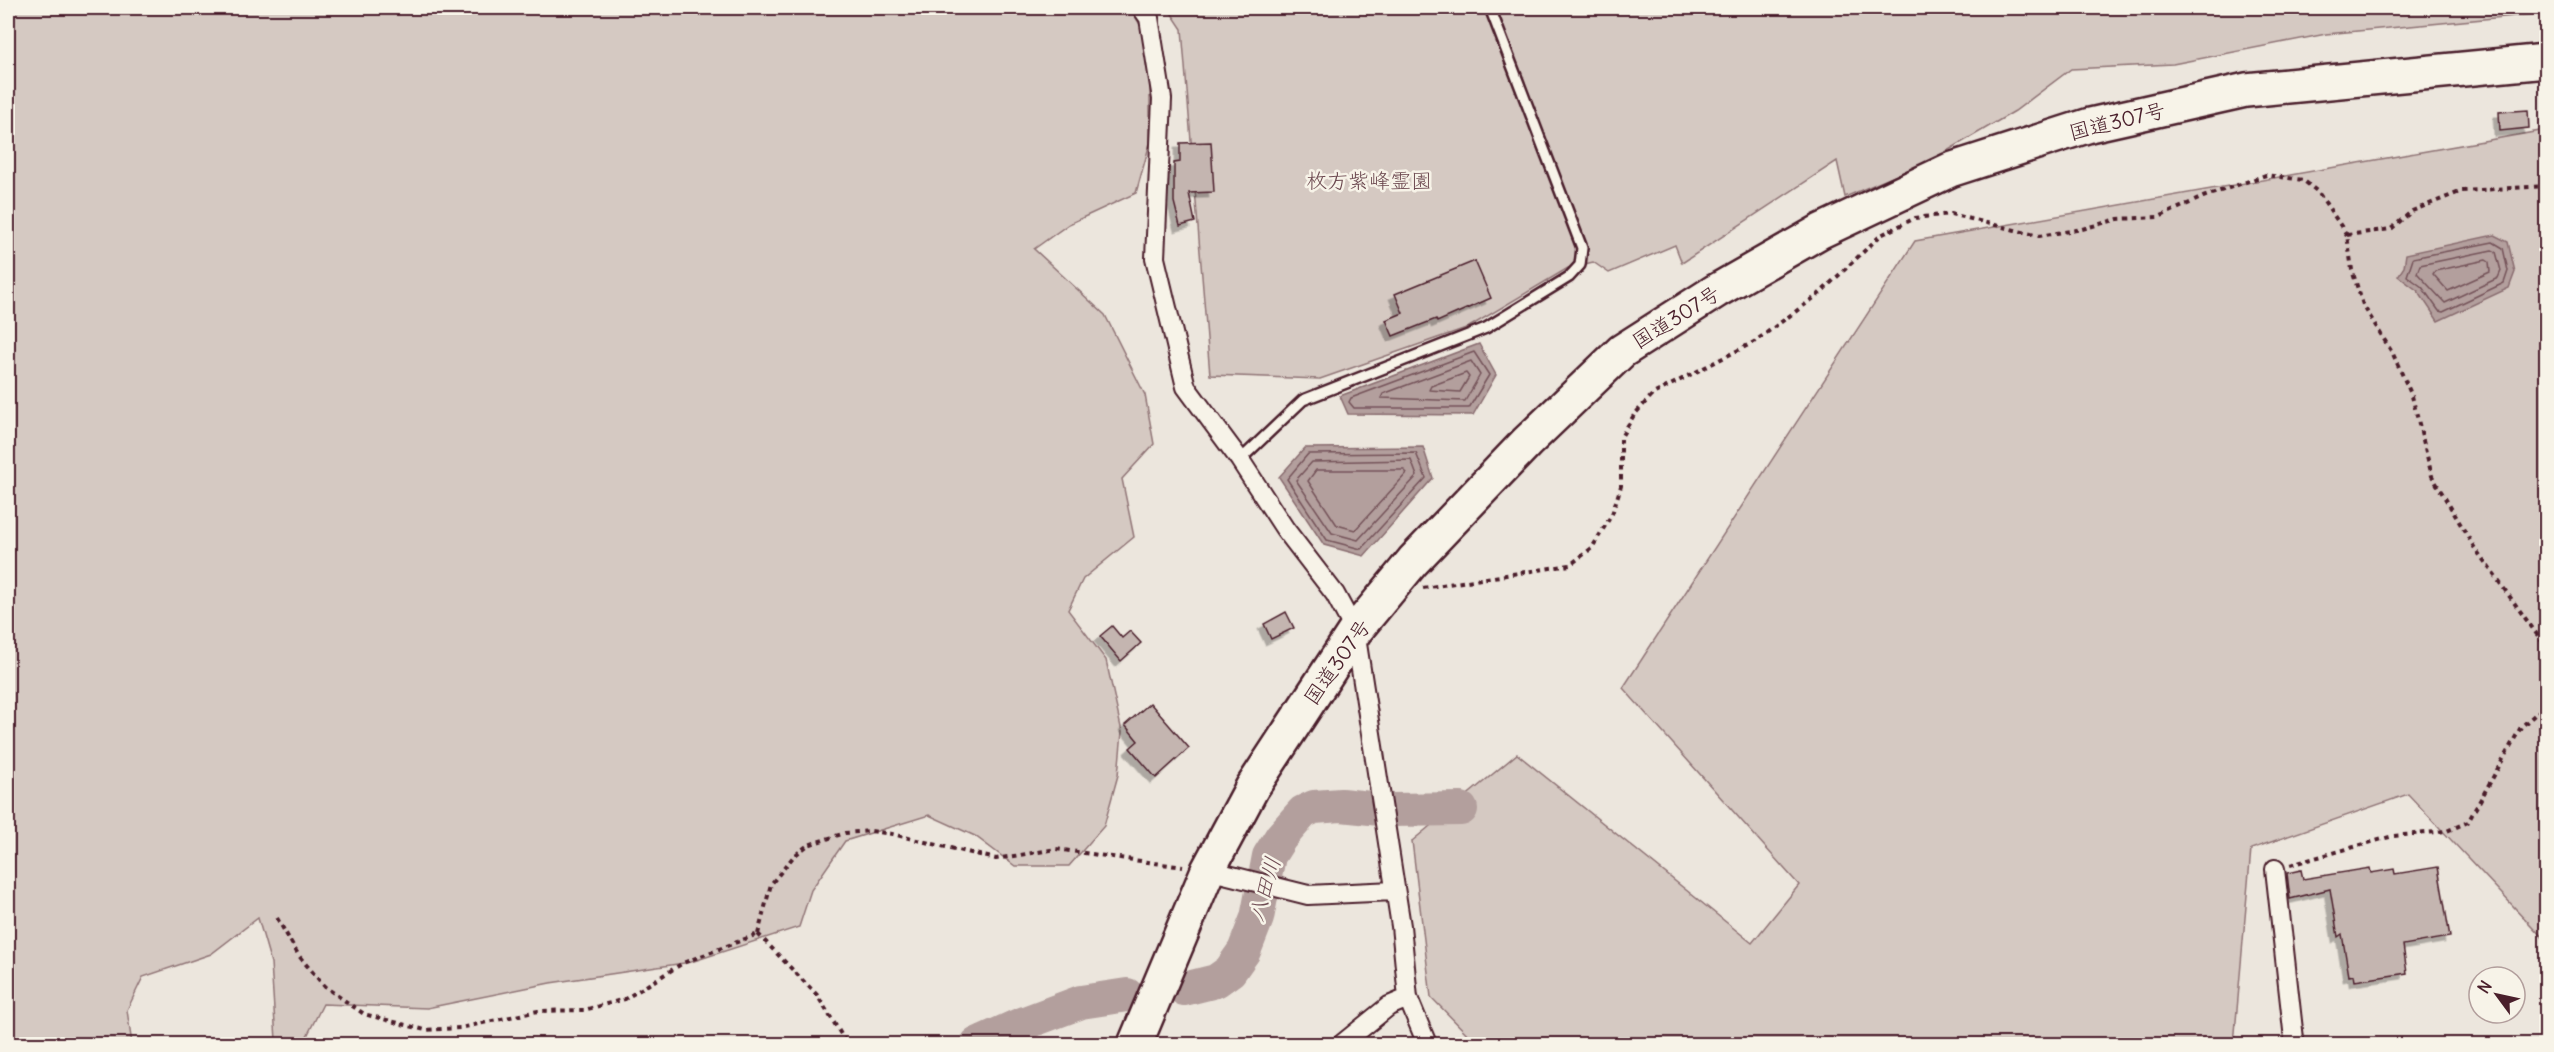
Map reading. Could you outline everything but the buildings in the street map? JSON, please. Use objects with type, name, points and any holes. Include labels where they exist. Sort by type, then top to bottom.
[{"type":"highway","name":"国道307号","points":[[1135,1044],[1208,870],[1252,788],[1355,631],[1413,561],[1527,442],[1622,351],[1716,291],[1821,231],[1950,170],[2090,125],[2246,90],[2547,61]]},
{"type":"street","points":[[1142,8],[1149,18],[1162,99],[1155,258],[1162,296],[1186,387],[1240,460],[1285,530],[1335,594],[1355,631],[1401,926],[1408,998],[1427,1044]]},
{"type":"street","points":[[2275,869],[2292,1044]]},
{"type":"street","points":[[1208,870],[1308,895],[1394,891]]},
{"type":"street","points":[[1342,1044],[1389,1006],[1408,998]]},
{"type":"lane","points":[[1240,460],[1303,400],[1486,328],[1569,278],[1580,265],[1582,248],[1490,8]]},
{"type":"path","points":[[1386,594],[1570,565],[1592,548],[1612,514],[1621,486],[1621,437],[1634,415],[1653,394],[1754,342],[1818,295],[1881,236],[1915,218],[1951,214],[2039,236],[2082,229],[2118,219],[2159,216],[2266,175],[2303,180],[2318,192],[2347,235],[2352,270],[2363,305],[2393,354],[2412,396],[2432,476],[2474,547],[2547,647]]},
{"type":"path","points":[[2347,235],[2391,228],[2412,211],[2462,191],[2547,186]]},
{"type":"path","points":[[2275,869],[2393,836],[2447,831],[2468,822],[2521,727],[2547,705]]},
{"type":"path","points":[[758,934],[771,884],[794,856],[808,845],[845,833],[871,831],[892,834],[996,859],[1056,849],[1208,870]]},
{"type":"path","points":[[277,918],[299,956],[325,987],[364,1014],[425,1030],[460,1028],[538,1011],[584,1010],[625,999],[683,963],[758,934]]},
{"type":"path","points":[[758,934],[817,994],[847,1044]]},
{"type":"green space","points":[[8,8],[1130,8],[1150,41],[1150,143],[1136,193],[1069,224],[1034,249],[1105,315],[1145,395],[1154,444],[1122,479],[1134,537],[1083,579],[1068,610],[1106,660],[1122,732],[1118,775],[1104,826],[1069,866],[1015,866],[975,836],[929,815],[845,841],[811,890],[799,927],[691,962],[550,983],[427,1008],[323,1004],[303,1044],[288,1044],[276,1040],[271,963],[258,918],[211,954],[143,977],[127,1010],[132,1044],[8,1044]]},
{"type":"green space","name":"枚方紫峰霊園","points":[[1168,8],[2546,8],[2546,13],[2326,34],[2173,64],[2071,69],[2015,111],[1930,161],[1845,197],[1837,161],[1682,263],[1675,245],[1609,273],[1593,262],[1568,268],[1469,327],[1320,379],[1210,375],[1182,29]]},
{"type":"green space","points":[[2546,130],[2546,941],[2408,794],[2251,849],[2234,1044],[1477,1044],[1431,997],[1412,841],[1517,754],[1752,943],[1799,885],[1623,688],[1915,241]]},
{"type":"water","points":[[2494,235],[2508,242],[2515,272],[2509,288],[2438,321],[2418,291],[2398,276],[2404,267],[2406,254]]},
{"type":"water","points":[[1479,344],[1496,375],[1473,415],[1348,414],[1340,396]]},
{"type":"water","points":[[1423,447],[1433,478],[1364,556],[1324,545],[1279,477],[1305,448]]},
{"type":"waterway","name":"八田川","points":[[1184,989],[1216,981],[1230,971],[1244,951],[1257,918],[1269,856],[1281,837],[1303,812],[1314,807],[1341,805],[1390,810],[1461,809]]},
{"type":"waterway","name":"八田川","points":[[977,1044],[1081,1002],[1127,995]]}]
